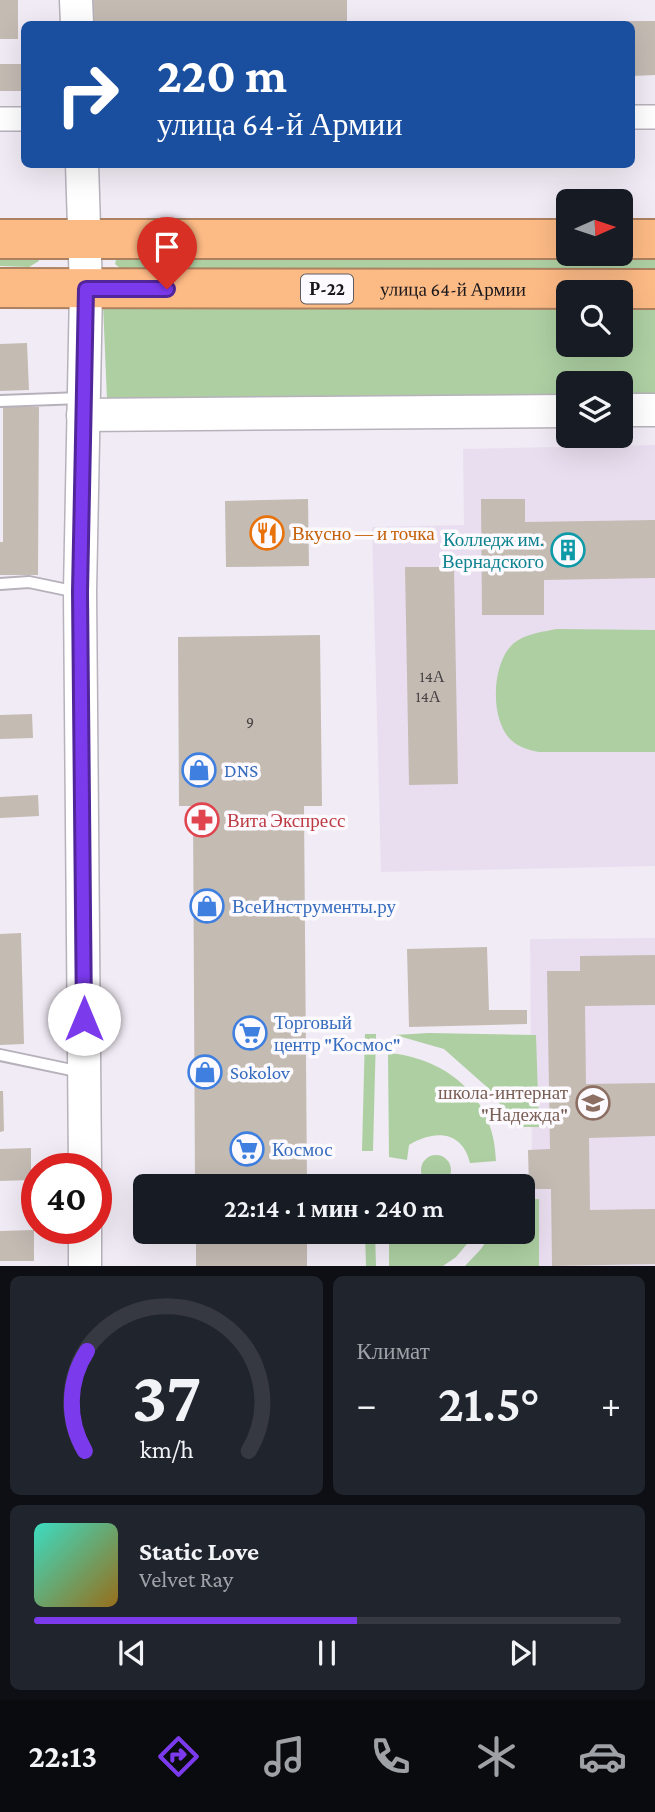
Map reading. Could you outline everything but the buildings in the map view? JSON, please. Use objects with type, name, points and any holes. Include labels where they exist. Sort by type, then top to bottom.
[{"type":"highway","points":[[0,239],[556,239]]},
{"type":"highway","points":[[634,239],[655,239]]},
{"type":"highway","name":"улица 64-й Армии","points":[[0,288],[655,289]]},
{"type":"street","points":[[76,0],[77,21]]},
{"type":"street","points":[[635,117],[655,117]]},
{"type":"street","points":[[0,119],[21,119]]},
{"type":"street","points":[[82,168],[86,239],[80,592],[85,1153]]},
{"type":"street","points":[[83,407],[556,411]]},
{"type":"street","points":[[633,410],[655,410]]},
{"type":"street","points":[[85,1244],[85,1266]]},
{"type":"lane","points":[[0,401],[83,407]]},
{"type":"lane","points":[[0,584],[29,582],[80,592]]},
{"type":"lane","points":[[0,1055],[84,1072]]},
{"type":"shaded area","points":[[633,445],[655,445],[655,866],[381,872],[372,527],[464,525],[463,449],[633,448]]},
{"type":"shaded area","name":"школа-интернат \"Надежда\"","points":[[655,938],[655,1266],[533,1266],[535,1174],[532,1174],[530,939]]},
{"type":"green space","points":[[0,253],[36,254],[39,261],[29,267],[0,266]]},
{"type":"green space","points":[[117,256],[556,257],[556,266],[634,266],[634,257],[655,257],[655,270],[121,269],[115,264]]},
{"type":"green space","points":[[103,304],[556,305],[556,357],[633,357],[633,305],[655,305],[655,395],[633,395],[633,371],[556,371],[556,396],[107,399]]},
{"type":"green space","points":[[557,629],[655,630],[655,752],[539,752],[523,748],[510,739],[499,718],[497,706],[500,666],[516,642],[532,634]]},
{"type":"green space","points":[[365,1034],[376,1034],[373,1151],[362,1151]]},
{"type":"green space","points":[[395,1035],[536,1035],[539,1127],[517,1127],[488,1088],[444,1049]]},
{"type":"green space","points":[[388,1053],[430,1063],[464,1086],[487,1119],[494,1139],[496,1161],[470,1163],[461,1144],[446,1136],[437,1135],[409,1145],[407,1160],[389,1157]]},
{"type":"green space","points":[[430,1156],[442,1156],[450,1164],[450,1174],[422,1174],[422,1164]]},
{"type":"green space","points":[[535,1199],[539,1199],[539,1266],[465,1266],[484,1244],[535,1244]]},
{"type":"green space","points":[[365,1244],[375,1244],[376,1266],[366,1266]]},
{"type":"green space","points":[[389,1244],[467,1244],[456,1257],[443,1266],[389,1266]]},
{"type":"place","name":"Вкусно — и точка","points":[[267,533]]},
{"type":"place","name":"Колледж им. Вернадского","points":[[568,550]]},
{"type":"place","name":"DNS","points":[[199,770]]},
{"type":"place","name":"Вита Экспресс","points":[[202,820]]},
{"type":"place","name":"ВсеИнструменты.ру","points":[[207,906]]},
{"type":"place","name":"Торговый центр \"Космос\"","points":[[250,1033]]},
{"type":"place","name":"Sokolov","points":[[205,1072]]},
{"type":"place","name":"школа-интернат \"Надежда\"","points":[[593,1103]]},
{"type":"place","name":"Космос","points":[[247,1149]]},
{"type":"route","points":[[84,1019],[80,592],[86,289],[167,289]]}]
